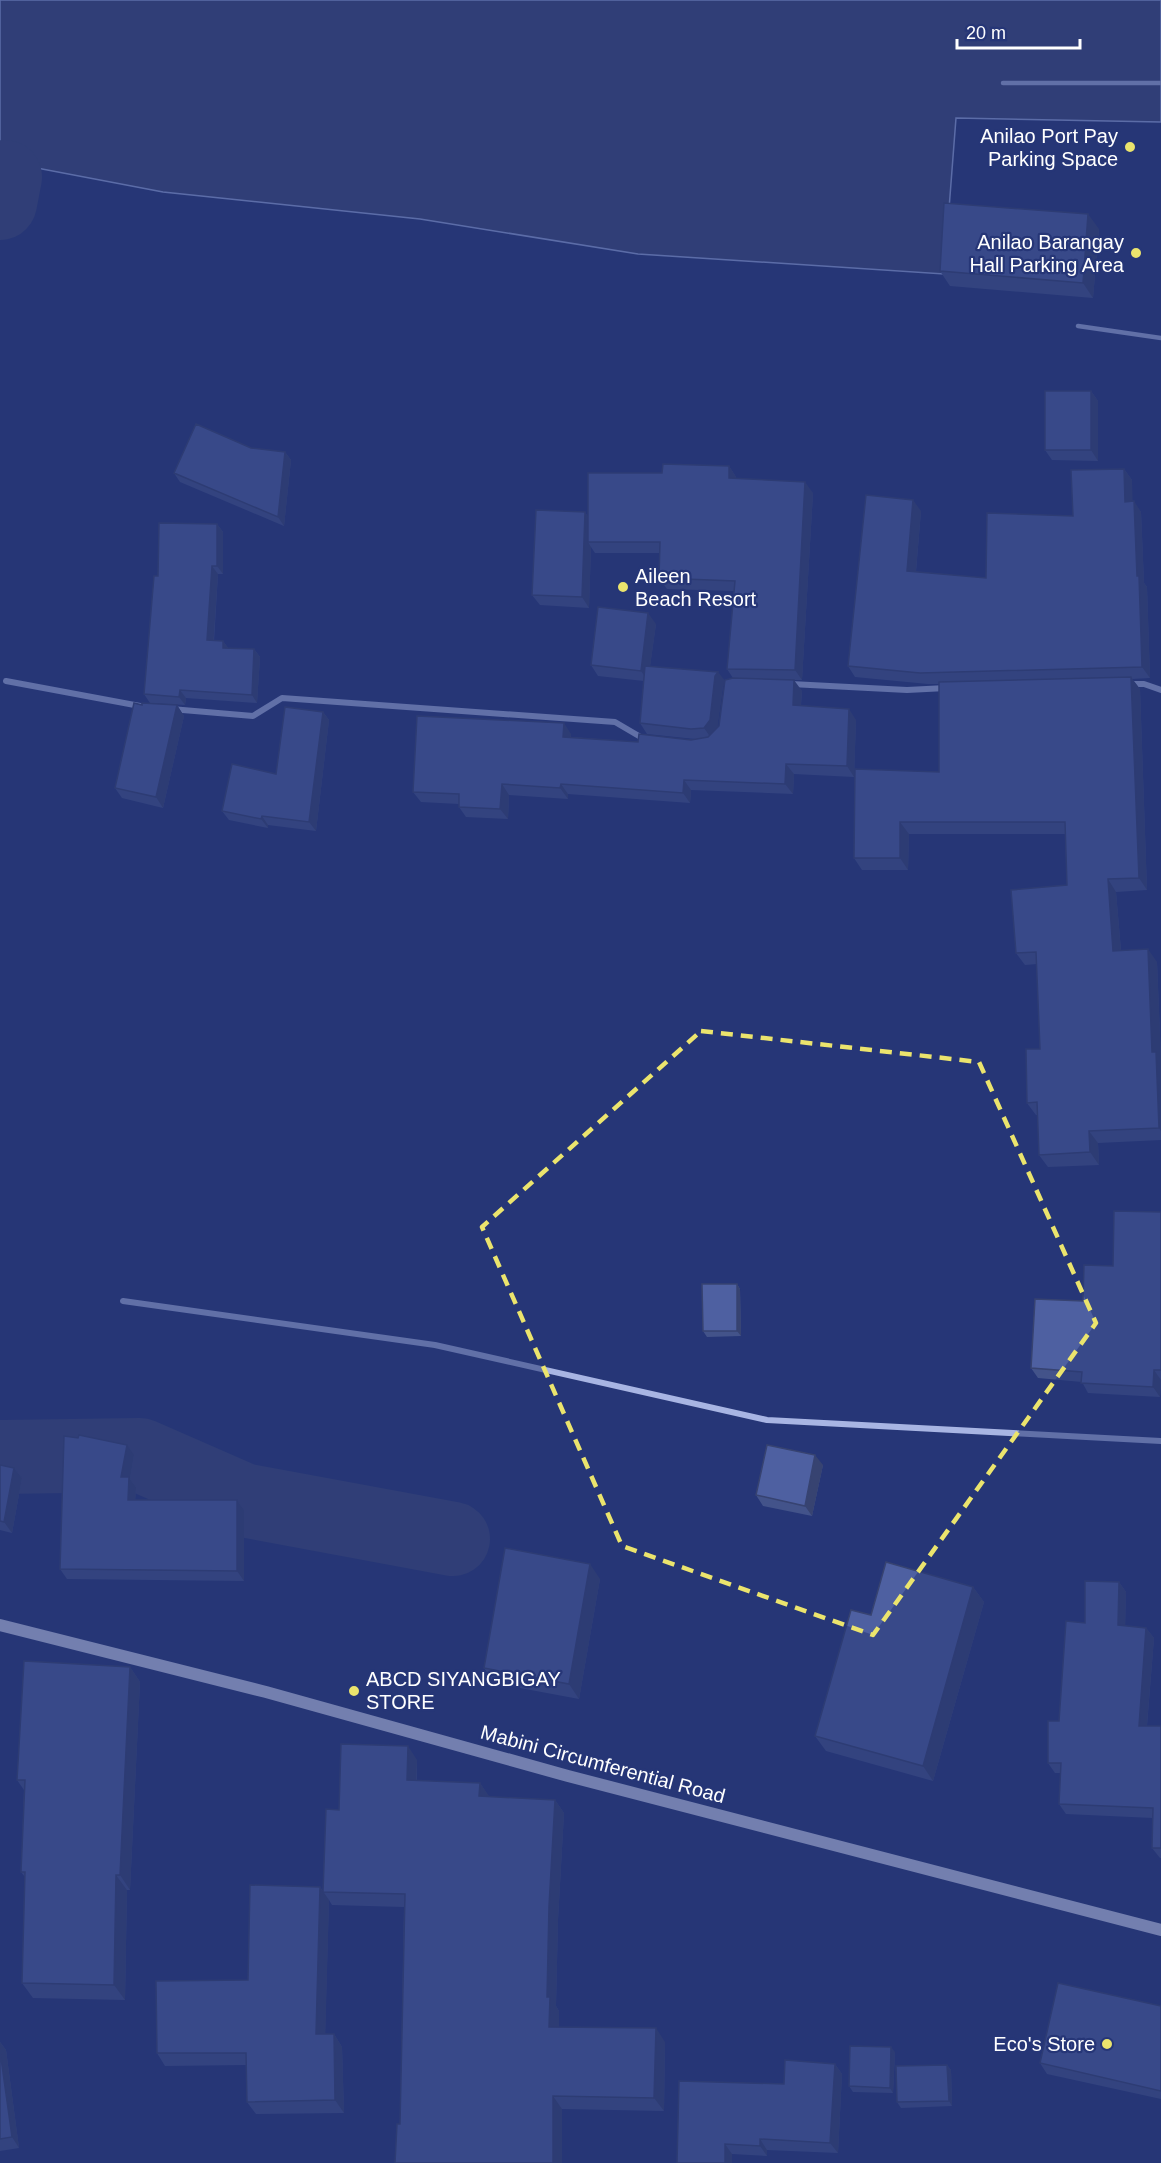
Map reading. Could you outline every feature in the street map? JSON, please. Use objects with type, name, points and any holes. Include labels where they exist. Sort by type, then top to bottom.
[{"type":"main road","name":"Mabini Circumferential Road","points":[[0,1625],[266,1692],[568,1776],[1161,1930]]},
{"type":"street","points":[[6,681],[151,708]]},
{"type":"street","points":[[785,684],[907,690],[951,688]]},
{"type":"street","points":[[1122,684],[1144,684],[1161,690]]},
{"type":"street","points":[[163,708],[254,716],[282,698],[615,722],[640,738],[652,740]]},
{"type":"street","points":[[123,1301],[435,1345],[767,1420],[1161,1441]]},
{"type":"lane","points":[[1003,83],[1161,83]]},
{"type":"lane","points":[[1078,326],[1161,339]]},
{"type":"highlighted area","points":[[701,1031],[979,1062],[1096,1323],[873,1635],[622,1546],[482,1227]]},
{"type":"water","points":[[0,0],[1161,0],[1161,122],[956,118],[944,274],[638,254],[420,219],[163,192],[0,161]]},
{"type":"building","points":[[944,203],[1088,214],[1083,283],[940,271]]},
{"type":"building","points":[[1045,391],[1091,391],[1091,450],[1045,450]]},
{"type":"building","points":[[196,424],[251,448],[285,452],[278,517],[174,473]]},
{"type":"building","points":[[663,464],[729,466],[729,478],[805,482],[795,670],[727,669],[735,581],[659,578],[660,542],[588,542],[588,473],[662,473]]},
{"type":"building","points":[[1124,469],[1125,502],[1134,501],[1142,667],[920,673],[848,666],[866,495],[913,500],[907,571],[986,578],[987,513],[1073,516],[1071,470]]},
{"type":"building","points":[[536,510],[585,512],[582,597],[532,595]]},
{"type":"building","points":[[159,523],[217,524],[217,566],[212,566],[207,640],[223,641],[223,648],[254,649],[252,695],[180,690],[179,697],[144,694],[154,576],[158,576]]},
{"type":"building","points":[[598,607],[648,613],[641,671],[591,665]]},
{"type":"building","points":[[645,666],[718,672],[715,676],[710,720],[704,728],[691,729],[640,723]]},
{"type":"building","points":[[1131,677],[1139,878],[1108,879],[1113,951],[1148,949],[1152,1052],[1156,1052],[1159,1128],[1089,1131],[1090,1152],[1039,1155],[1037,1102],[1027,1103],[1026,1049],[1040,1049],[1036,952],[1016,953],[1011,890],[1067,885],[1065,822],[900,822],[900,858],[854,858],[855,769],[939,772],[939,682]]},
{"type":"building","points":[[733,678],[794,680],[793,705],[849,709],[847,766],[786,764],[785,784],[684,780],[683,793],[561,784],[560,788],[502,784],[500,809],[459,807],[459,794],[413,792],[417,716],[564,723],[563,737],[638,742],[639,734],[691,740],[708,737],[719,726],[725,680]]},
{"type":"building","points":[[134,703],[177,705],[156,797],[115,788]]},
{"type":"building","points":[[285,707],[323,712],[309,822],[262,816],[261,819],[222,811],[232,764],[276,774]]},
{"type":"building","points":[[1114,1211],[1161,1212],[1161,1370],[1154,1370],[1153,1387],[1081,1383],[1082,1372],[1031,1368],[1035,1299],[1083,1301],[1084,1265],[1113,1266]]},
{"type":"building","points":[[702,1284],[737,1284],[737,1331],[703,1331]]},
{"type":"building","points":[[79,1435],[127,1445],[121,1477],[129,1477],[128,1500],[237,1500],[237,1571],[60,1569],[64,1436],[78,1438]]},
{"type":"building","points":[[767,1445],[815,1455],[805,1506],[756,1495]]},
{"type":"building","points":[[0,1465],[14,1468],[4,1522],[0,1521]]},
{"type":"building","points":[[505,1548],[590,1564],[569,1684],[484,1668]]},
{"type":"building","points":[[886,1562],[973,1587],[923,1766],[815,1736],[851,1610],[871,1615]]},
{"type":"building","points":[[1085,1581],[1119,1582],[1118,1625],[1146,1628],[1139,1726],[1161,1726],[1161,1848],[1152,1848],[1153,1808],[1059,1804],[1061,1763],[1048,1763],[1048,1721],[1059,1721],[1066,1621],[1085,1623]]},
{"type":"building","points":[[24,1661],[130,1667],[120,1875],[116,1875],[114,1985],[22,1983],[25,1872],[21,1872],[25,1780],[17,1780]]},
{"type":"building","points":[[341,1744],[408,1746],[407,1780],[480,1783],[479,1796],[555,1800],[549,1906],[547,1997],[550,1997],[549,2027],[656,2028],[654,2098],[553,2096],[553,2163],[395,2163],[397,2124],[400,2124],[405,1894],[323,1892],[326,1809],[339,1810]]},
{"type":"building","points":[[250,1885],[320,1887],[316,2034],[334,2034],[335,2100],[247,2102],[246,2053],[157,2053],[156,1981],[248,1980]]},
{"type":"building","name":"Eco's Store","points":[[1058,1983],[1161,2006],[1161,2091],[1040,2063]]},
{"type":"building","points":[[850,2046],[891,2047],[890,2088],[849,2086]]},
{"type":"building","points":[[0,2051],[12,2137],[0,2139]]},
{"type":"building","points":[[785,2060],[835,2064],[830,2143],[760,2139],[760,2146],[725,2144],[725,2163],[677,2163],[679,2081],[784,2084]]},
{"type":"building","points":[[947,2065],[949,2101],[897,2102],[896,2066]]},
{"type":"waterway","points":[[0,203],[5,177]]},
{"type":"waterway","points":[[0,1457],[140,1455],[243,1500],[453,1539]]},
{"type":"place","name":"Anilao Port Pay Parking Space","points":[[1130,147]]},
{"type":"place","name":"Anilao Barangay Hall Parking Area","points":[[1136,253]]},
{"type":"place","name":"Aileen Beach Resort","points":[[623,587]]},
{"type":"place","name":"ABCD SIYANGBIGAY STORE","points":[[354,1691]]},
{"type":"place","name":"Eco's Store","points":[[1107,2044]]}]
